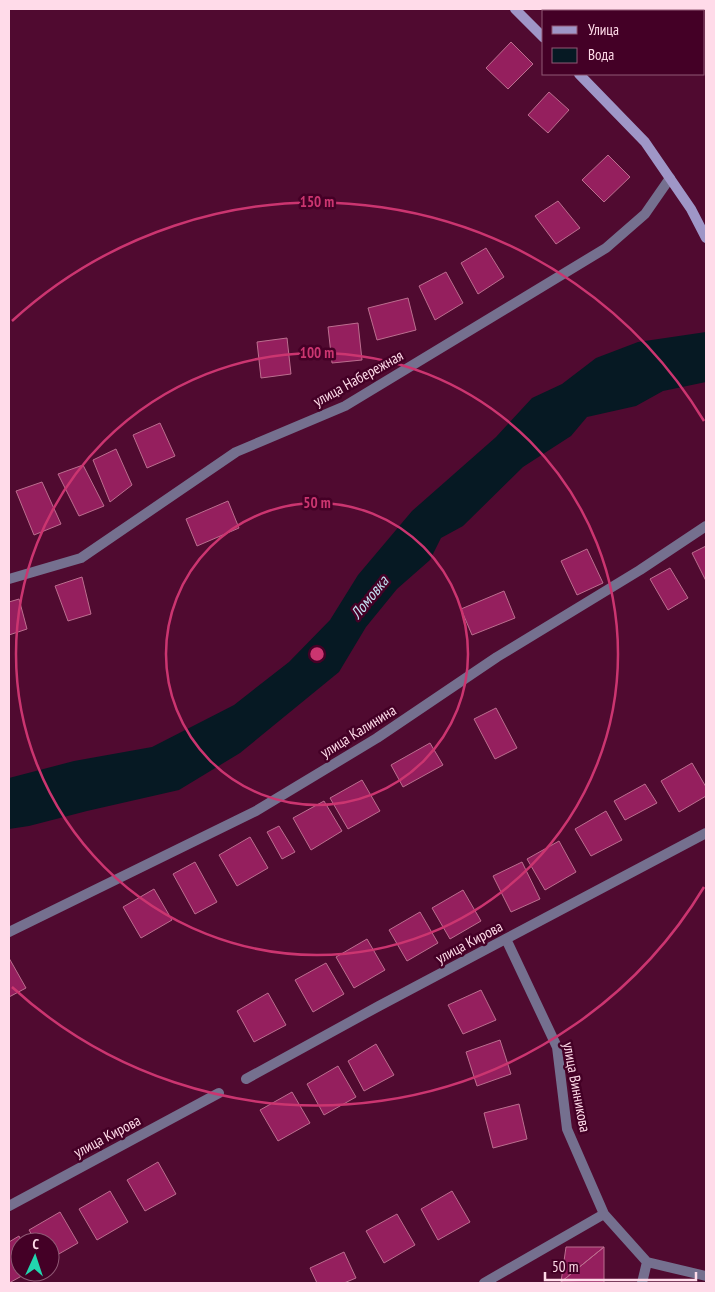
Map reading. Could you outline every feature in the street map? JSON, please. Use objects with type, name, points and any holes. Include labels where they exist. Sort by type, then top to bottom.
[{"type":"street","points":[[515,9],[542,36]]},
{"type":"street","points":[[580,75],[645,142],[691,209],[706,238]]},
{"type":"street","name":"улица Набережная","points":[[9,579],[81,558],[236,452],[344,406],[606,248],[645,214],[670,178]]},
{"type":"street","name":"улица Калинина","points":[[9,932],[256,811],[377,738],[497,656],[640,570],[706,526]]},
{"type":"street","name":"улица Кирова","points":[[246,1079],[379,1006],[706,833]]},
{"type":"street","name":"улица Винникова","points":[[506,939],[557,1047],[567,1129],[604,1214],[647,1262]]},
{"type":"street","name":"улица Кирова","points":[[9,1206],[220,1093]]},
{"type":"street","points":[[484,1283],[604,1214]]},
{"type":"street","points":[[642,1283],[647,1262],[706,1276]]},
{"type":"water","name":"Ломовка","points":[[706,332],[706,382],[663,391],[636,406],[587,417],[571,436],[523,467],[463,526],[441,538],[430,560],[397,589],[366,627],[339,672],[240,753],[179,790],[29,826],[9,829],[9,778],[74,761],[152,747],[234,705],[289,662],[330,620],[358,575],[412,511],[496,437],[532,398],[562,384],[596,358],[638,342]]},
{"type":"building","points":[[511,42],[533,64],[508,89],[486,68]]},
{"type":"building","points":[[549,92],[569,110],[548,133],[528,115]]},
{"type":"building","points":[[608,155],[630,177],[604,202],[582,180]]},
{"type":"building","points":[[558,201],[580,228],[556,244],[535,216]]},
{"type":"building","points":[[486,248],[504,277],[478,294],[461,263]]},
{"type":"building","points":[[446,272],[463,303],[435,320],[419,286]]},
{"type":"building","points":[[408,298],[416,330],[377,340],[368,308]]},
{"type":"building","points":[[358,323],[362,360],[332,363],[328,327]]},
{"type":"building","points":[[287,338],[291,374],[261,378],[257,342]]},
{"type":"building","points":[[160,423],[175,456],[147,468],[133,435]]},
{"type":"building","points":[[116,449],[132,485],[110,502],[93,460]]},
{"type":"building","points":[[83,465],[104,506],[79,516],[58,474]]},
{"type":"building","points":[[42,482],[61,524],[34,535],[16,491]]},
{"type":"building","points":[[228,501],[239,528],[197,546],[186,519]]},
{"type":"building","points":[[706,546],[706,581],[692,553]]},
{"type":"building","points":[[587,549],[603,583],[577,595],[561,561]]},
{"type":"building","points":[[670,568],[688,598],[668,610],[650,579]]},
{"type":"building","points":[[82,577],[91,614],[68,621],[55,586]]},
{"type":"building","points":[[504,591],[515,618],[472,635],[461,609]]},
{"type":"building","points":[[19,599],[27,629],[9,635],[9,602]]},
{"type":"building","points":[[496,708],[517,748],[495,759],[474,719]]},
{"type":"building","points":[[430,743],[443,765],[403,787],[391,765]]},
{"type":"building","points":[[692,763],[706,787],[706,796],[679,812],[661,781]]},
{"type":"building","points":[[362,780],[380,811],[348,829],[330,798]]},
{"type":"building","points":[[645,784],[657,803],[625,820],[614,801]]},
{"type":"building","points":[[324,801],[342,831],[311,850],[293,818]]},
{"type":"building","points":[[606,811],[622,840],[591,856],[575,829]]},
{"type":"building","points":[[279,826],[295,852],[282,859],[267,832]]},
{"type":"building","points":[[250,837],[268,868],[237,886],[219,855]]},
{"type":"building","points":[[559,841],[576,872],[545,890],[527,859]]},
{"type":"building","points":[[195,862],[217,902],[195,914],[173,874]]},
{"type":"building","points":[[522,862],[540,899],[511,912],[493,876]]},
{"type":"building","points":[[154,889],[172,920],[141,938],[123,907]]},
{"type":"building","points":[[463,890],[481,921],[450,939],[432,908]]},
{"type":"building","points":[[420,912],[438,943],[407,961],[389,930]]},
{"type":"building","points":[[367,939],[385,970],[354,988],[336,957]]},
{"type":"building","points":[[9,958],[26,988],[9,997]]},
{"type":"building","points":[[326,963],[344,994],[313,1012],[295,980]]},
{"type":"building","points":[[481,990],[496,1020],[463,1034],[448,1005]]},
{"type":"building","points":[[268,993],[286,1025],[254,1042],[237,1011]]},
{"type":"building","points":[[500,1040],[511,1074],[477,1086],[466,1052]]},
{"type":"building","points":[[376,1044],[394,1075],[364,1091],[348,1061]]},
{"type":"building","points":[[338,1066],[356,1097],[324,1115],[307,1084]]},
{"type":"building","points":[[292,1092],[310,1123],[278,1141],[260,1110]]},
{"type":"building","points":[[519,1104],[527,1139],[493,1148],[484,1113]]},
{"type":"building","points":[[158,1162],[176,1194],[145,1211],[127,1180]]},
{"type":"building","points":[[110,1191],[128,1222],[97,1240],[79,1209]]},
{"type":"building","points":[[452,1191],[470,1222],[438,1240],[421,1209]]},
{"type":"building","points":[[60,1212],[78,1243],[60,1253],[60,1232],[30,1232],[29,1230]]},
{"type":"building","points":[[397,1214],[415,1245],[384,1263],[366,1231]]},
{"type":"building","points":[[9,1242],[11,1282],[9,1283]]},
{"type":"building","points":[[566,1247],[604,1247],[561,1282]]},
{"type":"building","points":[[604,1247],[604,1283],[561,1282]]},
{"type":"building","points":[[344,1252],[356,1278],[344,1283],[317,1283],[310,1268]]}]
